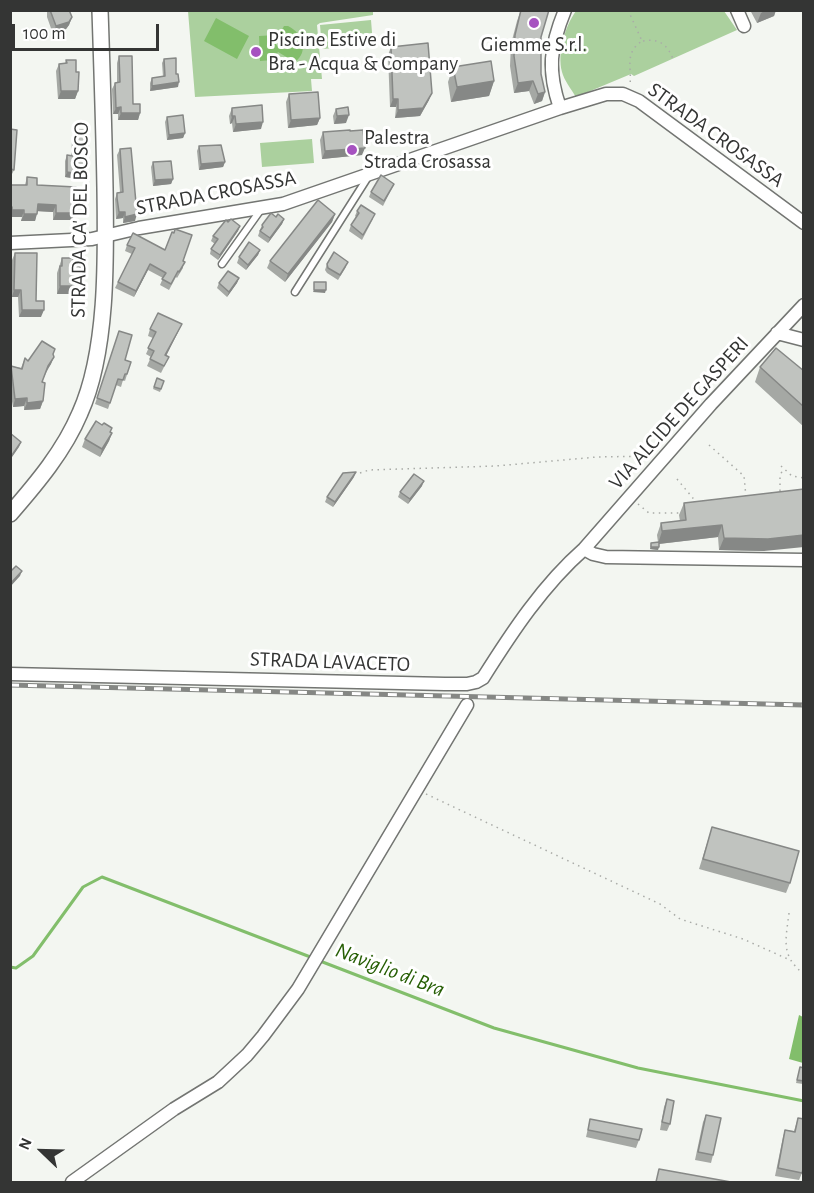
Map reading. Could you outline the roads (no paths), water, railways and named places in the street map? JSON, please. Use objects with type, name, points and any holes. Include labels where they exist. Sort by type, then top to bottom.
[{"type":"street","name":"STRADA CA' DEL BOSCO","points":[[10,514],[46,472],[59,452],[80,414],[89,389],[104,300],[105,237],[100,10]]},
{"type":"street","points":[[560,108],[550,69],[552,48],[566,10]]},
{"type":"street","points":[[736,10],[744,26]]},
{"type":"street","name":"STRADA CROSASSA","points":[[10,243],[73,241],[105,237],[139,228],[283,204],[560,108],[616,93],[632,98],[686,134],[804,223]]},
{"type":"street","name":"VIA ALCIDE DE GASPERI","points":[[584,549],[804,305]]},
{"type":"street","points":[[777,333],[804,340]]},
{"type":"street","points":[[584,549],[606,557],[804,560]]},
{"type":"street","name":"STRADA LAVACETO","points":[[10,674],[445,684],[476,682],[483,678],[516,625],[568,562],[584,549]]},
{"type":"street","points":[[72,1182],[229,1073],[263,1036],[298,989],[467,705]]},
{"type":"lane","points":[[295,292],[370,174]]},
{"type":"lane","points":[[222,264],[262,208]]},
{"type":"waterway","name":"Naviglio di Bra","points":[[10,967],[16,968],[33,956],[83,887],[102,877],[313,958]]},
{"type":"waterway","name":"Naviglio di Bra","points":[[320,961],[494,1028],[638,1068],[804,1101]]},
{"type":"railway","points":[[10,685],[804,705]]},
{"type":"place","name":"Giemme S.r.l.","points":[[534,23]]},
{"type":"place","name":"Piscine Estive di Bra - Acqua & Company","points":[[256,52]]},
{"type":"place","name":"Palestra Strada Crosassa","points":[[352,150]]}]
